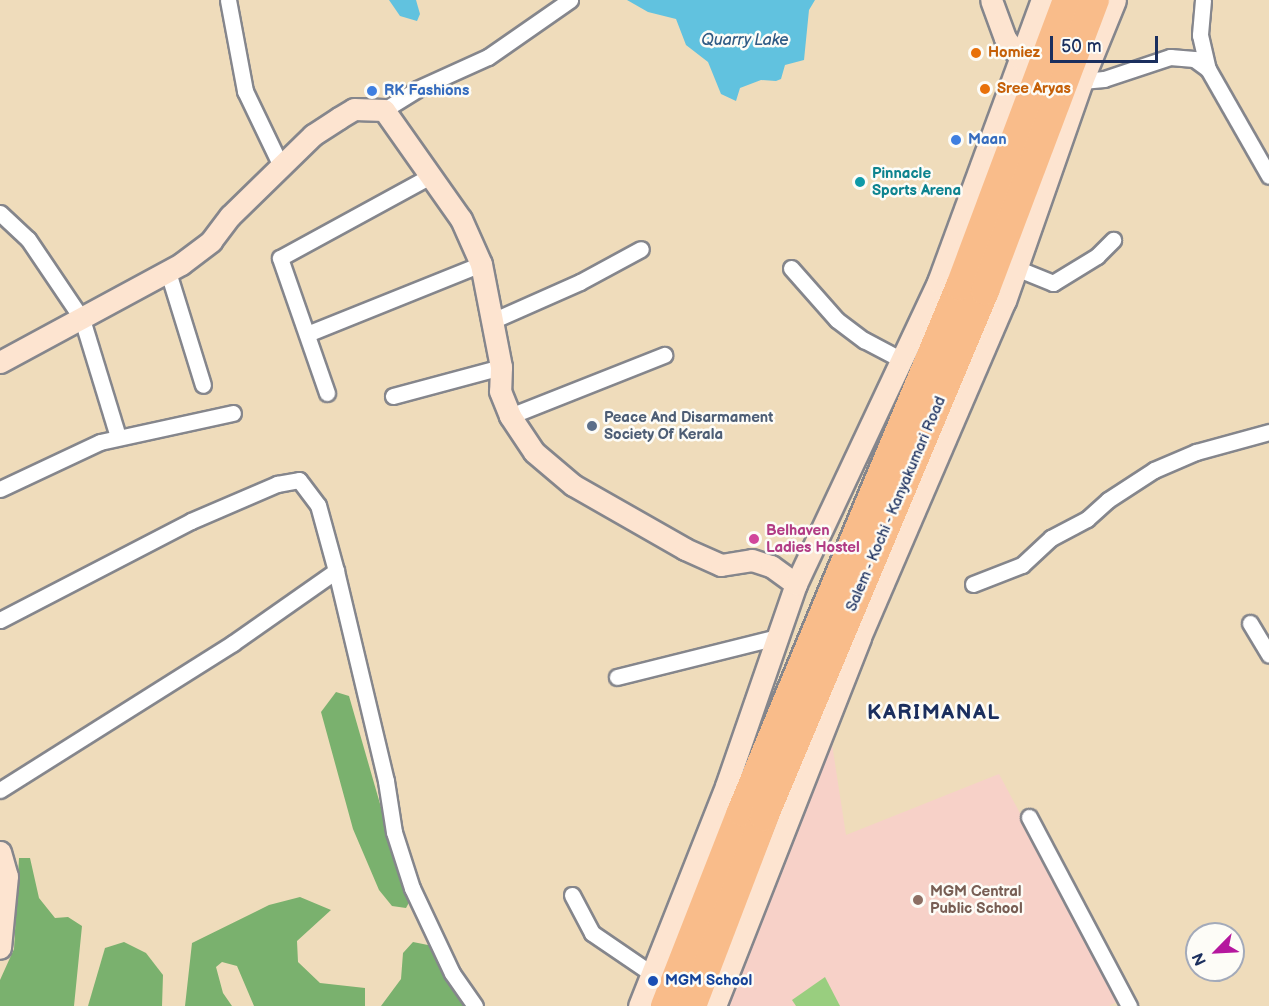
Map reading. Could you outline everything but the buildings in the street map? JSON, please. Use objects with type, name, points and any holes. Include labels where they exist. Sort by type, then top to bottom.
[{"type":"highway","name":"Salem - Kochi - Kanyakumari Road","points":[[692,1006],[764,818],[985,291],[1050,75],[1067,0]]},
{"type":"highway","name":"Salem - Kochi - Kanyakumari Road","points":[[665,1006],[741,812],[1050,75],[1095,0]]},
{"type":"street","points":[[228,0],[245,91],[281,166]]},
{"type":"street","points":[[0,362],[168,272],[211,241],[230,216],[313,135],[354,109],[384,110],[417,89],[488,57],[570,0]]},
{"type":"street","points":[[991,0],[1005,39],[1050,75],[1104,79],[1170,57],[1194,58],[1208,69]]},
{"type":"street","points":[[715,1006],[860,637],[1016,268],[1050,75],[1042,0]]},
{"type":"street","points":[[639,1006],[726,786],[796,584],[900,359],[938,282],[1050,75],[1115,0]]},
{"type":"street","points":[[1203,0],[1200,35],[1208,69],[1269,176]]},
{"type":"street","points":[[384,110],[461,219],[481,264],[501,367],[500,391],[510,416],[534,452],[573,485],[685,549],[722,565],[752,560],[771,566],[796,584]]},
{"type":"street","points":[[1254,147],[1269,141]]},
{"type":"street","points":[[327,393],[280,258],[432,176]]},
{"type":"street","points":[[0,213],[28,239],[82,319],[118,438]]},
{"type":"street","points":[[1016,268],[1053,283],[1097,256],[1113,240]]},
{"type":"street","points":[[492,321],[580,282],[641,249]]},
{"type":"street","points":[[307,334],[481,264]]},
{"type":"street","points":[[791,268],[837,320],[864,340],[900,359]]},
{"type":"street","points":[[168,272],[203,385]]},
{"type":"street","points":[[510,416],[664,355]]},
{"type":"street","points":[[393,396],[501,367]]},
{"type":"street","points":[[0,489],[100,442],[233,413]]},
{"type":"street","points":[[973,584],[1022,565],[1052,538],[1087,519],[1108,500],[1154,470],[1196,452],[1269,432]]},
{"type":"street","points":[[0,620],[191,520],[277,484],[299,480],[318,505],[386,781],[394,832],[412,888],[452,973],[475,1006]]},
{"type":"street","points":[[0,790],[233,643],[336,571]]},
{"type":"street","points":[[1250,623],[1269,655]]},
{"type":"street","points":[[617,677],[778,637]]},
{"type":"street","points":[[1029,818],[1129,1006]]},
{"type":"street","points":[[0,852],[7,876],[0,948]]},
{"type":"street","points":[[572,895],[592,933],[652,974]]},
{"type":"shaded area","name":"MGM Central Public School","points":[[832,744],[846,835],[999,774],[1120,1000],[1109,1006],[729,1006],[731,993]]},
{"type":"green space","points":[[336,692],[349,696],[393,849],[412,897],[406,908],[392,906],[379,890],[353,829],[321,712]]},
{"type":"green space","points":[[19,858],[30,858],[39,898],[55,918],[68,917],[82,926],[74,1006],[0,1006],[0,980],[14,949]]},
{"type":"green space","points":[[300,897],[331,910],[297,941],[298,962],[320,983],[365,988],[365,1006],[254,1006],[237,966],[222,962],[216,967],[223,993],[232,1006],[185,1006],[192,943],[269,905]]},
{"type":"green space","points":[[124,942],[146,953],[163,975],[162,1006],[88,1006],[105,948]]},
{"type":"green space","points":[[413,942],[433,946],[472,1006],[381,1006],[401,979],[403,953]]},
{"type":"green space","points":[[825,977],[840,1006],[796,1006],[792,1000]]},
{"type":"water","points":[[389,0],[416,0],[420,14],[417,21],[400,16]]},
{"type":"water","name":"Quarry Lake","points":[[627,0],[815,0],[809,10],[804,60],[785,65],[781,79],[761,80],[740,88],[736,101],[721,94],[708,62],[686,45],[676,19],[648,12]]},
{"type":"place","name":"Homiez","points":[[976,53]]},
{"type":"place","name":"Sree Aryas","points":[[985,89]]},
{"type":"place","name":"RK Fashions","points":[[372,91]]},
{"type":"place","name":"Maan","points":[[956,140]]},
{"type":"place","name":"Pinnacle Sports Arena","points":[[860,182]]},
{"type":"place","name":"Peace And Disarmament Society Of Kerala","points":[[592,426]]},
{"type":"place","name":"Belhaven Ladies Hostel","points":[[754,539]]},
{"type":"place","name":"MGM Central Public School","points":[[918,900]]},
{"type":"place","name":"MGM School","points":[[653,981]]},
{"type":"district","name":"KARIMANAL","points":[[934,713]]}]
